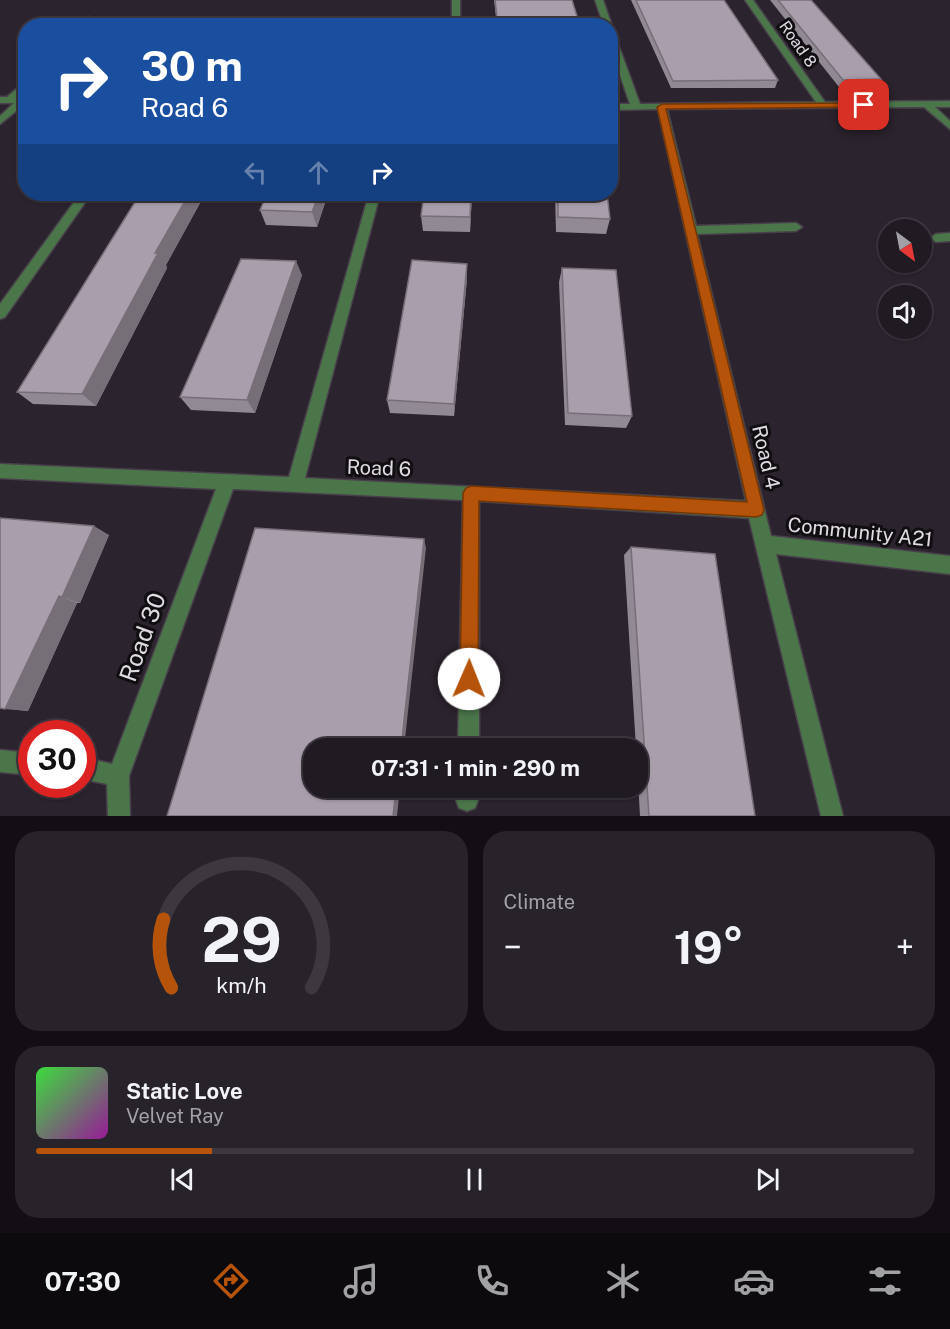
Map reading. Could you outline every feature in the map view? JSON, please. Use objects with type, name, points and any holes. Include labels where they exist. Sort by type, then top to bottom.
[{"type":"street","points":[[456,0],[456,18]]},
{"type":"street","points":[[599,0],[605,18]]},
{"type":"street","name":"Road 8","points":[[749,0],[823,106]]},
{"type":"street","points":[[618,56],[636,107]]},
{"type":"street","points":[[5,100],[18,90]]},
{"type":"street","points":[[618,107],[950,104]]},
{"type":"street","points":[[0,121],[18,105]]},
{"type":"street","points":[[927,105],[950,126]]},
{"type":"street","name":"Road 4","points":[[662,107],[756,510],[832,816]]},
{"type":"street","points":[[0,314],[80,201]]},
{"type":"street","points":[[295,486],[372,201]]},
{"type":"street","points":[[690,230],[796,227]]},
{"type":"street","points":[[936,238],[950,237]]},
{"type":"street","name":"Road 6","points":[[0,471],[471,493],[756,510]]},
{"type":"street","name":"Road 30","points":[[118,776],[227,482]]},
{"type":"street","points":[[468,738],[471,493]]},
{"type":"street","name":"Community A21","points":[[765,544],[950,565]]},
{"type":"street","points":[[0,762],[18,763]]},
{"type":"street","points":[[96,771],[118,776],[119,816]]},
{"type":"building","points":[[495,0],[572,0],[578,18],[497,18]]},
{"type":"building","points":[[636,0],[724,0],[778,80],[673,81]]},
{"type":"building","points":[[778,0],[811,0],[881,79],[843,80]]},
{"type":"building","points":[[136,201],[185,201],[155,253],[158,253],[82,394],[17,392]]},
{"type":"building","points":[[264,201],[316,201],[312,212],[260,210]]},
{"type":"building","points":[[423,201],[471,201],[470,217],[421,216]]},
{"type":"building","points":[[558,201],[608,201],[610,219],[558,217]]},
{"type":"building","points":[[241,259],[296,261],[247,400],[180,397]]},
{"type":"building","points":[[412,260],[467,264],[454,404],[387,400]]},
{"type":"building","points":[[562,268],[616,270],[632,416],[568,413]]},
{"type":"building","points":[[0,518],[94,526],[62,597],[59,596],[5,709],[0,708]]},
{"type":"building","points":[[255,528],[424,539],[402,738],[303,738],[303,798],[395,798],[393,816],[167,816]]},
{"type":"building","points":[[631,547],[715,554],[755,816],[649,816],[648,738],[644,738]]},
{"type":"route","points":[[469,679],[471,493],[756,510],[662,107],[864,105]]}]
